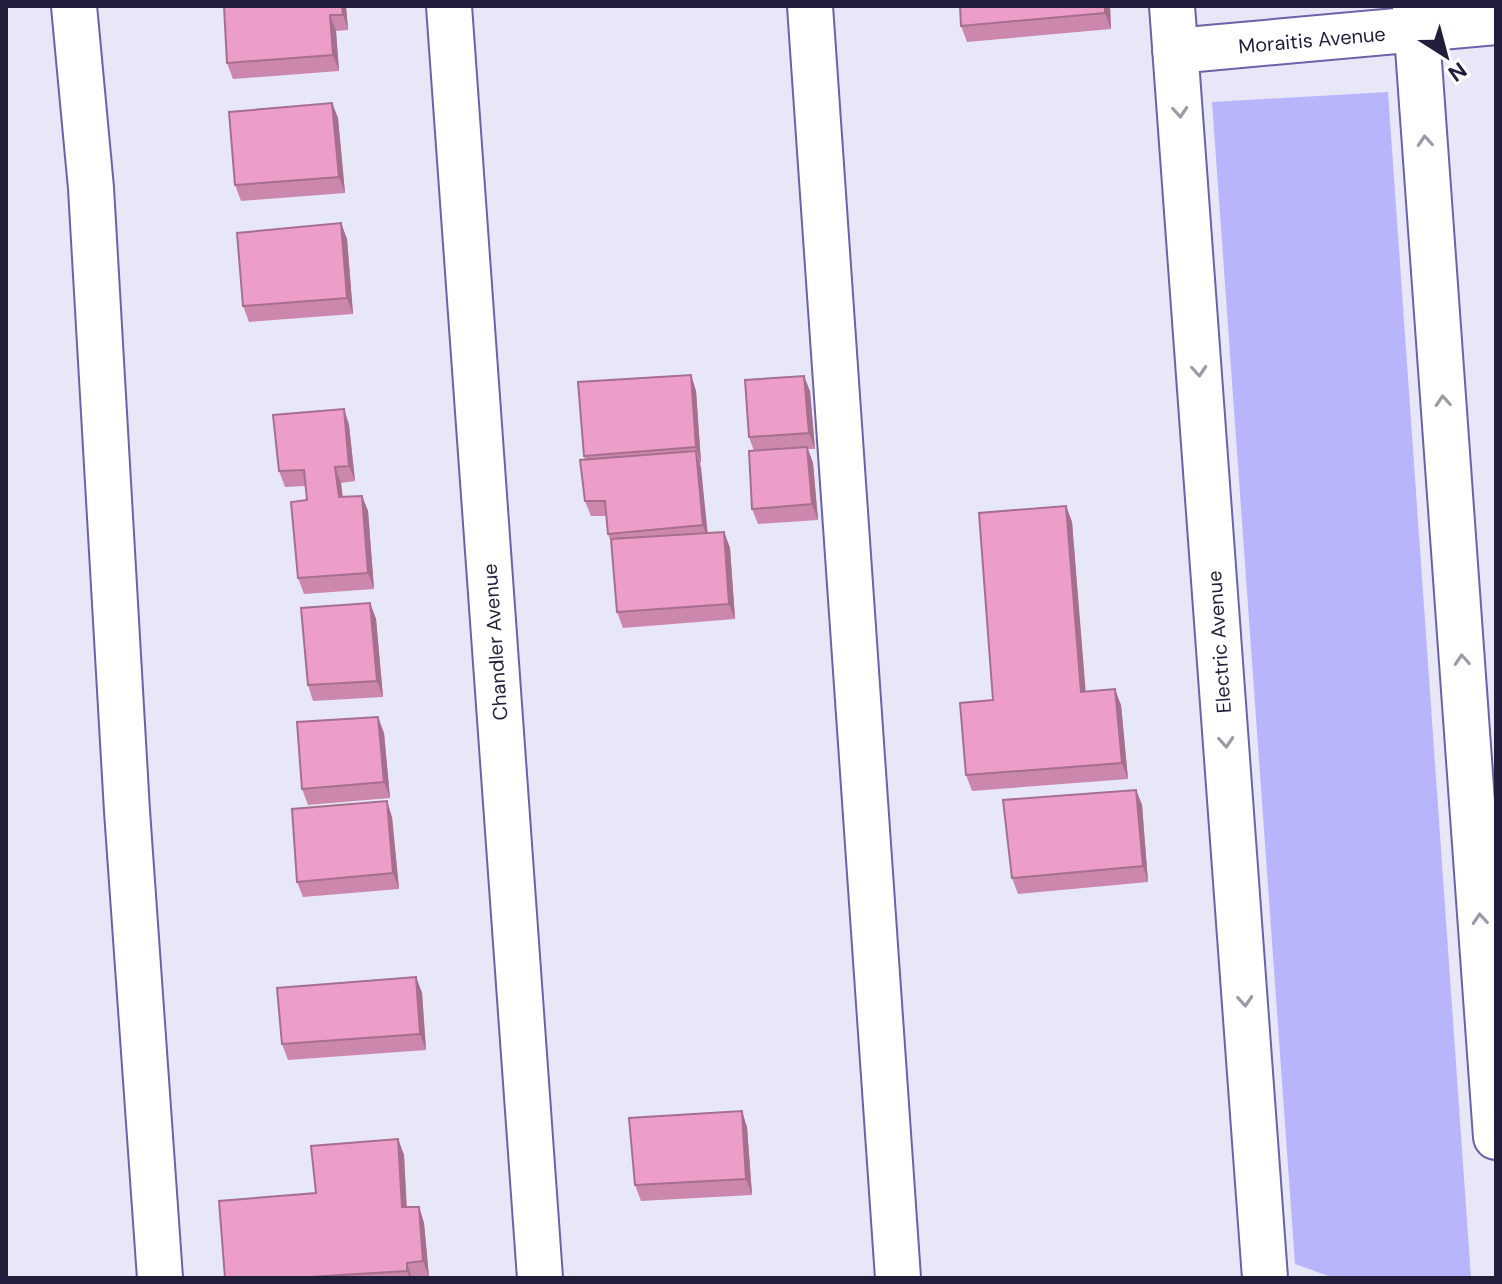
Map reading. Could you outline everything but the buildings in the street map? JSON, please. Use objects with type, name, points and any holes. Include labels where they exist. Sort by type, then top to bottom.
[{"type":"street","points":[[74,6],[91,188],[127,811],[160,1278]]},
{"type":"street","name":"Chandler Avenue","points":[[449,6],[540,1278]]},
{"type":"street","points":[[810,6],[898,1278]]},
{"type":"street","name":"Electric Avenue","points":[[1172,6],[1265,1278]]},
{"type":"street","points":[[1416,18],[1496,1137]]},
{"type":"street","name":"Moraitis Avenue","points":[[1175,51],[1416,18],[1496,22]]},
{"type":"shaded area","points":[[1388,92],[1471,1278],[1334,1278],[1295,1264],[1212,102]]}]
